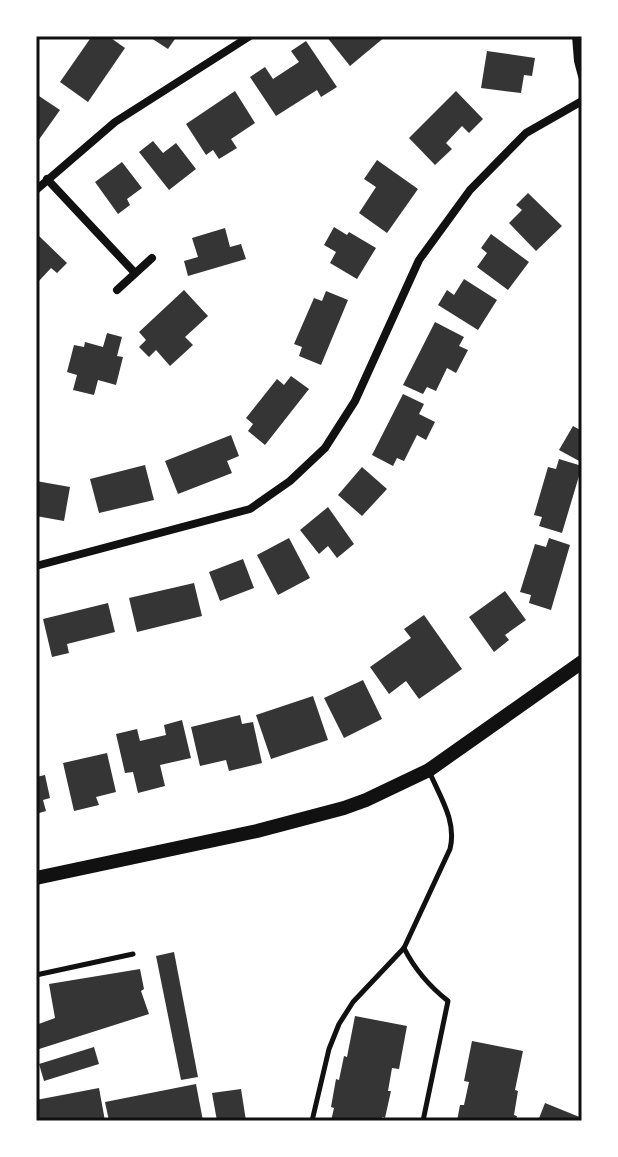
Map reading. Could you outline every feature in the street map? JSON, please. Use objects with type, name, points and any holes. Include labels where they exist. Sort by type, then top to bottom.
[{"type":"street","points":[[36,190],[115,122],[250,36]]},
{"type":"street","points":[[576,36],[582,76]]},
{"type":"street","points":[[36,566],[250,509],[290,481],[325,448],[355,401],[419,260],[470,190],[526,133],[582,101]]},
{"type":"street","points":[[47,179],[135,273]]},
{"type":"street","points":[[117,290],[152,258]]},
{"type":"street","points":[[36,878],[332,812],[404,784],[429,770],[582,662]]},
{"type":"lane","points":[[312,1121],[329,1049],[339,1024],[353,1002],[404,948],[442,868],[454,833],[429,770]]},
{"type":"lane","points":[[404,948],[424,979],[448,1001],[423,1121]]},
{"type":"path","points":[[36,975],[133,954]]},
{"type":"building","points":[[92,36],[108,36],[125,48],[88,102],[60,82]]},
{"type":"building","points":[[148,36],[177,36],[168,49]]},
{"type":"building","points":[[326,36],[386,36],[350,66]]},
{"type":"building","points":[[306,41],[337,87],[321,97],[317,90],[276,116],[250,77],[265,67],[273,79],[299,62],[291,51]]},
{"type":"building","points":[[487,51],[535,58],[532,76],[524,75],[521,93],[481,88]]},
{"type":"building","points":[[235,91],[255,123],[231,139],[237,148],[219,159],[213,150],[206,155],[186,124]]},
{"type":"building","points":[[456,91],[483,119],[469,133],[462,126],[446,143],[452,149],[435,165],[409,138]]},
{"type":"building","points":[[36,94],[60,110],[38,141],[36,139]]},
{"type":"building","points":[[153,141],[163,153],[176,143],[196,169],[169,190],[139,152]]},
{"type":"building","points":[[377,160],[418,189],[387,233],[359,213],[376,187],[364,179]]},
{"type":"building","points":[[122,162],[142,188],[127,199],[130,205],[118,214],[95,182]]},
{"type":"building","points":[[528,193],[562,226],[536,251],[509,223],[522,210],[516,205]]},
{"type":"building","points":[[334,227],[376,248],[357,279],[330,263],[336,252],[324,245]]},
{"type":"building","points":[[225,228],[230,247],[241,244],[246,259],[188,276],[184,261],[198,257],[192,238]]},
{"type":"building","points":[[491,234],[529,262],[508,290],[477,267],[487,253],[481,248]]},
{"type":"building","points":[[39,236],[67,263],[57,273],[51,268],[38,282],[36,239]]},
{"type":"building","points":[[464,279],[497,300],[478,330],[438,305],[447,290],[454,295]]},
{"type":"building","points":[[184,290],[208,316],[185,337],[193,345],[170,366],[156,350],[149,357],[139,347],[146,340],[139,332]]},
{"type":"building","points":[[326,291],[348,300],[321,365],[299,356],[302,347],[294,344],[314,298],[322,301]]},
{"type":"building","points":[[435,322],[464,337],[459,346],[468,350],[456,373],[447,368],[436,391],[427,387],[423,394],[403,385]]},
{"type":"building","points":[[107,333],[122,337],[117,356],[123,357],[116,385],[98,380],[94,395],[73,390],[77,375],[67,372],[74,345],[84,347],[85,342],[103,347]]},
{"type":"building","points":[[291,376],[309,389],[265,445],[248,431],[253,424],[246,418],[277,379],[284,385]]},
{"type":"building","points":[[403,394],[424,404],[419,414],[435,422],[426,440],[417,435],[404,461],[397,458],[393,466],[372,455]]},
{"type":"building","points":[[573,426],[582,431],[581,462],[559,450]]},
{"type":"building","points":[[231,435],[239,456],[227,461],[232,473],[178,494],[165,461]]},
{"type":"building","points":[[559,459],[582,466],[562,533],[539,526],[542,517],[534,515],[548,467],[556,469]]},
{"type":"building","points":[[145,465],[154,500],[99,513],[90,479]]},
{"type":"building","points":[[362,467],[387,489],[362,516],[338,495]]},
{"type":"building","points":[[36,481],[70,487],[64,521],[36,516]]},
{"type":"building","points":[[328,507],[354,544],[337,558],[328,546],[319,554],[300,530]]},
{"type":"building","points":[[289,538],[310,578],[278,595],[257,555]]},
{"type":"building","points":[[549,538],[570,545],[551,610],[529,603],[531,595],[520,592],[535,544],[546,547]]},
{"type":"building","points":[[243,559],[254,588],[220,601],[209,572]]},
{"type":"building","points":[[194,583],[202,616],[137,632],[129,598]]},
{"type":"building","points":[[505,591],[526,620],[505,635],[509,640],[494,652],[469,617]]},
{"type":"building","points":[[108,603],[115,632],[67,644],[69,653],[52,657],[43,619]]},
{"type":"building","points":[[424,615],[462,669],[419,699],[406,681],[389,694],[370,667],[411,638],[404,629]]},
{"type":"building","points":[[363,680],[382,719],[344,738],[324,698]]},
{"type":"building","points":[[313,696],[328,740],[271,759],[256,715]]},
{"type":"building","points":[[240,715],[242,724],[253,722],[262,763],[229,771],[226,760],[200,766],[191,727]]},
{"type":"building","points":[[182,720],[191,758],[160,765],[165,786],[138,793],[133,772],[125,773],[116,734],[137,729],[140,741],[166,735],[164,725]]},
{"type":"building","points":[[107,753],[116,792],[96,797],[99,805],[74,811],[63,763]]},
{"type":"building","points":[[45,775],[50,798],[43,800],[46,811],[36,814],[36,777]]},
{"type":"building","points":[[174,952],[198,1077],[181,1080],[156,956]]},
{"type":"building","points":[[140,969],[144,989],[141,991],[149,1014],[36,1050],[36,1025],[55,1018],[49,984]]},
{"type":"building","points":[[355,1016],[407,1026],[399,1069],[392,1068],[388,1091],[391,1091],[382,1121],[331,1121],[336,1079],[339,1080],[344,1056],[347,1057]]},
{"type":"building","points":[[472,1041],[523,1051],[515,1090],[518,1091],[516,1121],[457,1121],[469,1082],[464,1081]]},
{"type":"building","points":[[94,1047],[99,1064],[44,1081],[39,1064]]},
{"type":"building","points":[[196,1084],[203,1121],[109,1121],[105,1102]]},
{"type":"building","points":[[99,1088],[105,1121],[36,1121],[36,1100]]},
{"type":"building","points":[[241,1089],[246,1121],[217,1121],[212,1093]]},
{"type":"building","points":[[545,1103],[582,1118],[582,1121],[538,1121]]}]
